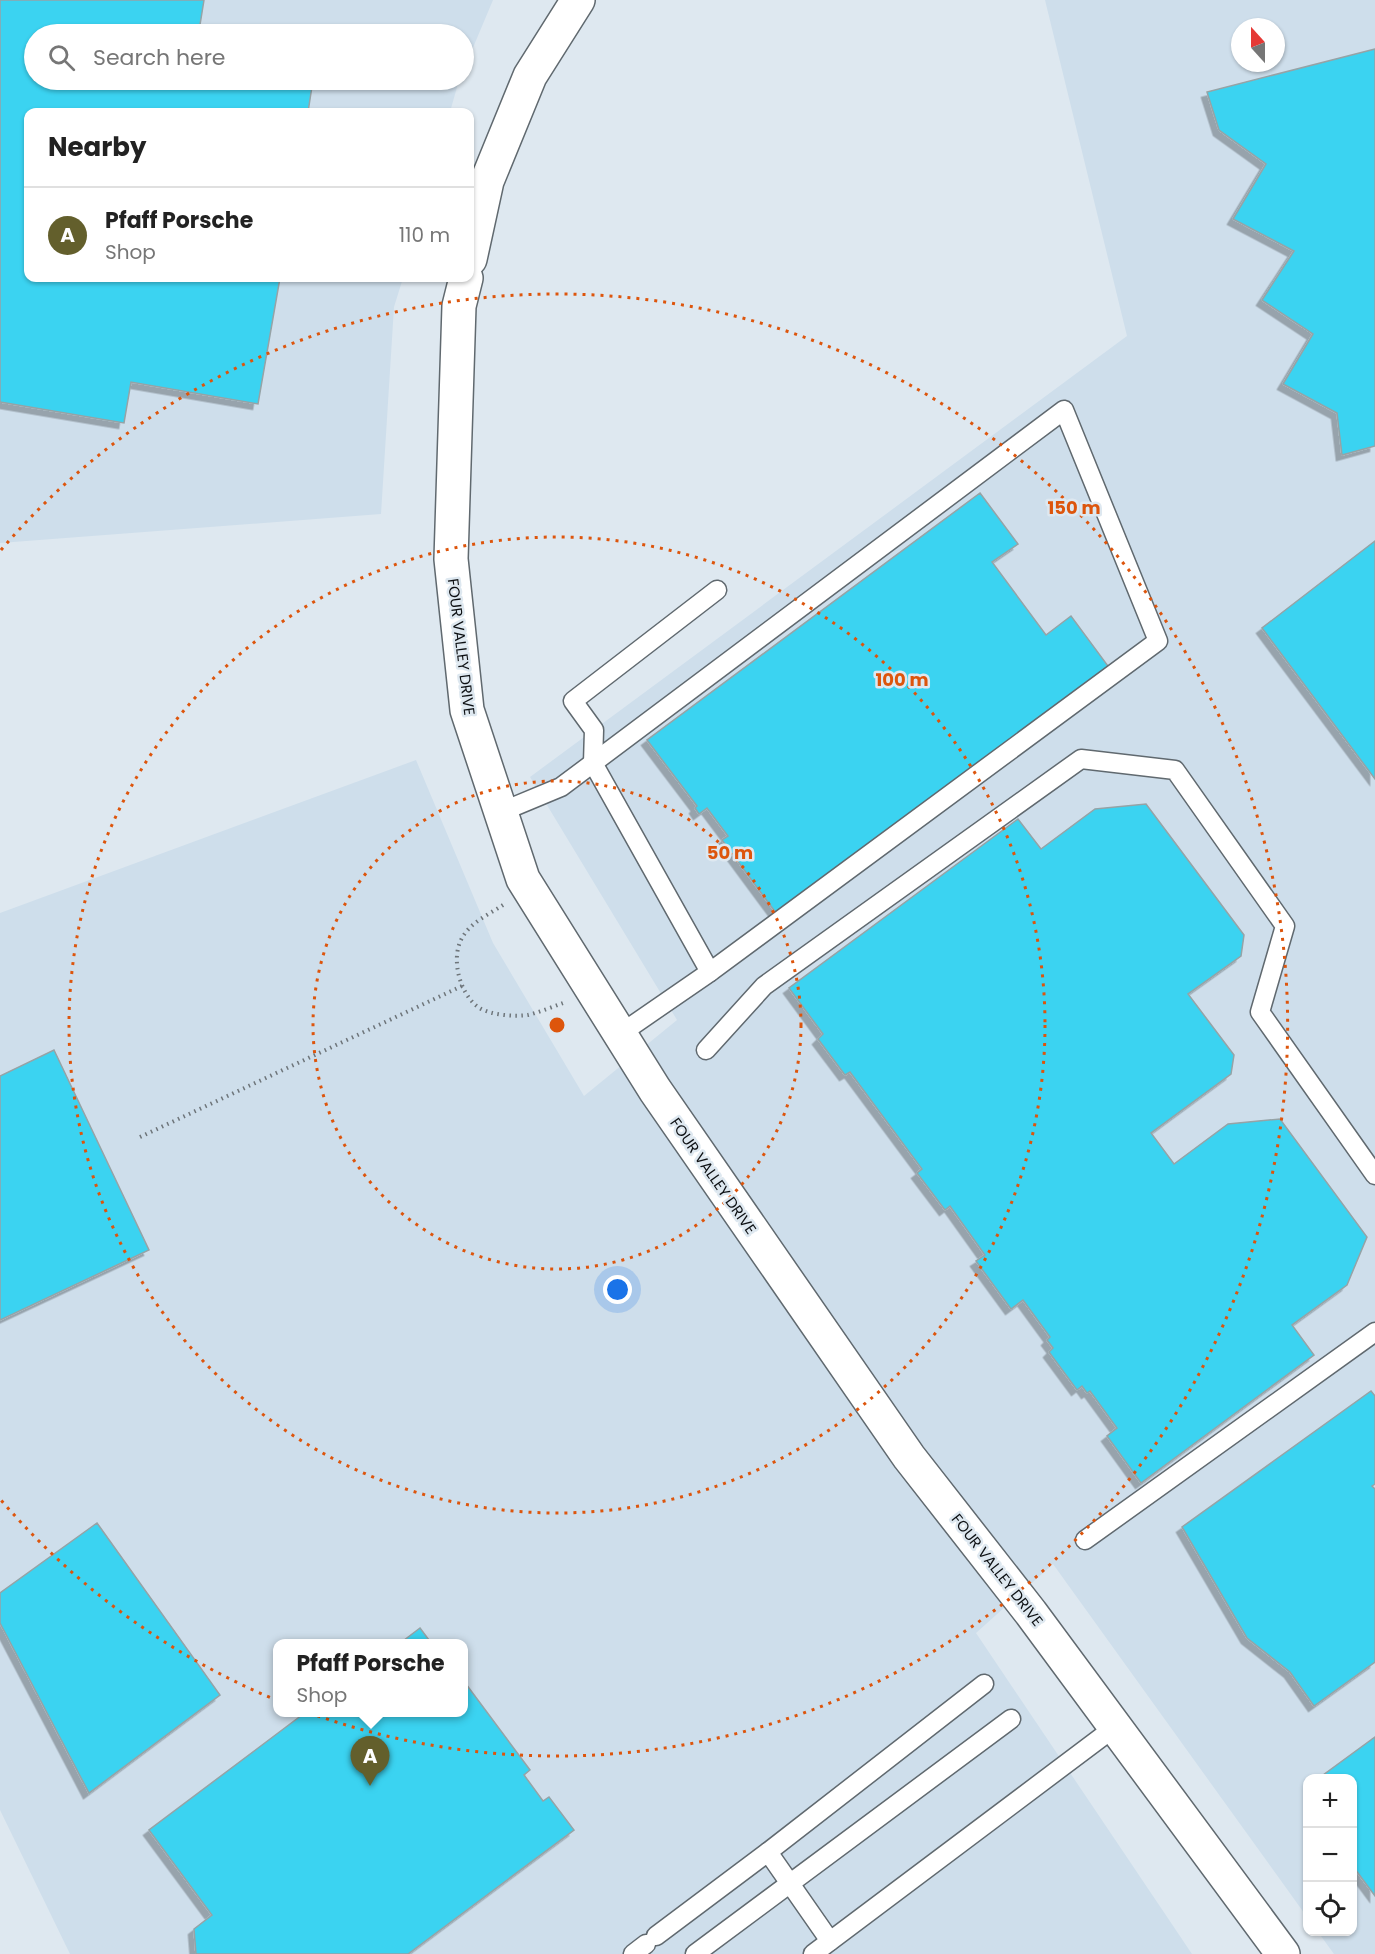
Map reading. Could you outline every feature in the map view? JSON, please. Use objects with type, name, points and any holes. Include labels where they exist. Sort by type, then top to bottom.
[{"type":"street","points":[[474,241],[487,181],[530,76],[578,0]]},
{"type":"street","name":"FOUR VALLEY DRIVE","points":[[465,282],[459,306],[451,559],[466,710],[529,889],[668,1110],[909,1457],[1025,1605],[1282,1954]]},
{"type":"lane","points":[[501,812],[561,787],[1064,410],[1158,641],[710,972],[620,1034]]},
{"type":"lane","points":[[710,972],[593,763],[594,730],[573,701],[717,590]]},
{"type":"lane","points":[[706,1050],[764,986],[1081,759],[1175,770],[1285,926],[1260,1012],[1375,1175]]},
{"type":"lane","points":[[1085,1540],[1375,1332]]},
{"type":"lane","points":[[645,1945],[984,1684]]},
{"type":"lane","points":[[695,1954],[1011,1719]]},
{"type":"lane","points":[[813,1954],[1115,1727]]},
{"type":"lane","points":[[768,1852],[830,1941]]},
{"type":"path","points":[[529,889],[472,925],[460,940],[456,962],[462,986],[478,1008],[506,1015],[527,1015],[594,992]]},
{"type":"path","points":[[140,1137],[462,986]]},
{"type":"shaded area","points":[[0,0],[493,0],[474,45],[474,24],[24,24],[24,90],[456,90],[451,108],[24,108],[24,282],[402,282],[394,307],[381,514],[0,543]]},
{"type":"shaded area","points":[[1045,0],[1375,0],[1375,1954],[1334,1954],[1321,1936],[1357,1936],[1357,1774],[1303,1774],[1303,1911],[1053,1564],[976,1633],[1192,1954],[70,1954],[0,1810],[0,913],[416,760],[493,943],[584,1096],[677,1020],[530,777],[1127,336]]},
{"type":"building","points":[[0,0],[204,0],[200,24],[24,24],[24,90],[311,90],[309,108],[24,108],[24,282],[279,282],[258,404],[131,382],[124,423],[0,402]]},
{"type":"building","points":[[1375,49],[1375,446],[1342,455],[1337,413],[1283,384],[1313,334],[1262,300],[1294,251],[1233,219],[1266,164],[1219,130],[1207,92]]},
{"type":"building","points":[[980,493],[1018,544],[992,562],[1046,635],[1071,616],[1108,666],[776,913],[722,840],[728,836],[707,808],[699,814],[695,808],[697,806],[647,740]]},
{"type":"building","points":[[1375,541],[1375,779],[1262,628]]},
{"type":"building","points":[[1146,804],[1244,935],[1241,956],[1188,994],[1234,1055],[1231,1074],[1151,1133],[1174,1164],[1228,1124],[1280,1119],[1367,1237],[1347,1285],[1292,1325],[1314,1355],[1141,1483],[1107,1436],[1117,1428],[1090,1391],[1087,1393],[1082,1386],[1077,1390],[1049,1352],[1053,1348],[1047,1340],[1050,1337],[1023,1300],[1011,1309],[976,1261],[985,1255],[950,1206],[945,1210],[917,1173],[922,1169],[850,1072],[845,1075],[818,1039],[823,1034],[789,988],[1018,819],[1041,849],[1095,809]]},
{"type":"building","points":[[54,1050],[149,1250],[0,1320],[0,1076]]},
{"type":"building","points":[[1371,1391],[1375,1396],[1375,1484],[1372,1486],[1375,1489],[1375,1662],[1314,1706],[1290,1672],[1247,1638],[1182,1527]]},
{"type":"building","points":[[97,1523],[220,1695],[89,1793],[0,1623],[0,1593]]},
{"type":"building","points":[[420,1628],[428,1639],[406,1639]]},
{"type":"building","points":[[468,1687],[530,1770],[524,1775],[543,1801],[549,1797],[574,1830],[408,1954],[196,1954],[194,1929],[212,1915],[149,1830],[299,1717],[468,1717]]},
{"type":"building","points":[[1375,1737],[1375,1896],[1357,1872],[1357,1774],[1324,1774]]},
{"type":"place","name":"Pfaff Porsche","points":[[370,1786]]}]
